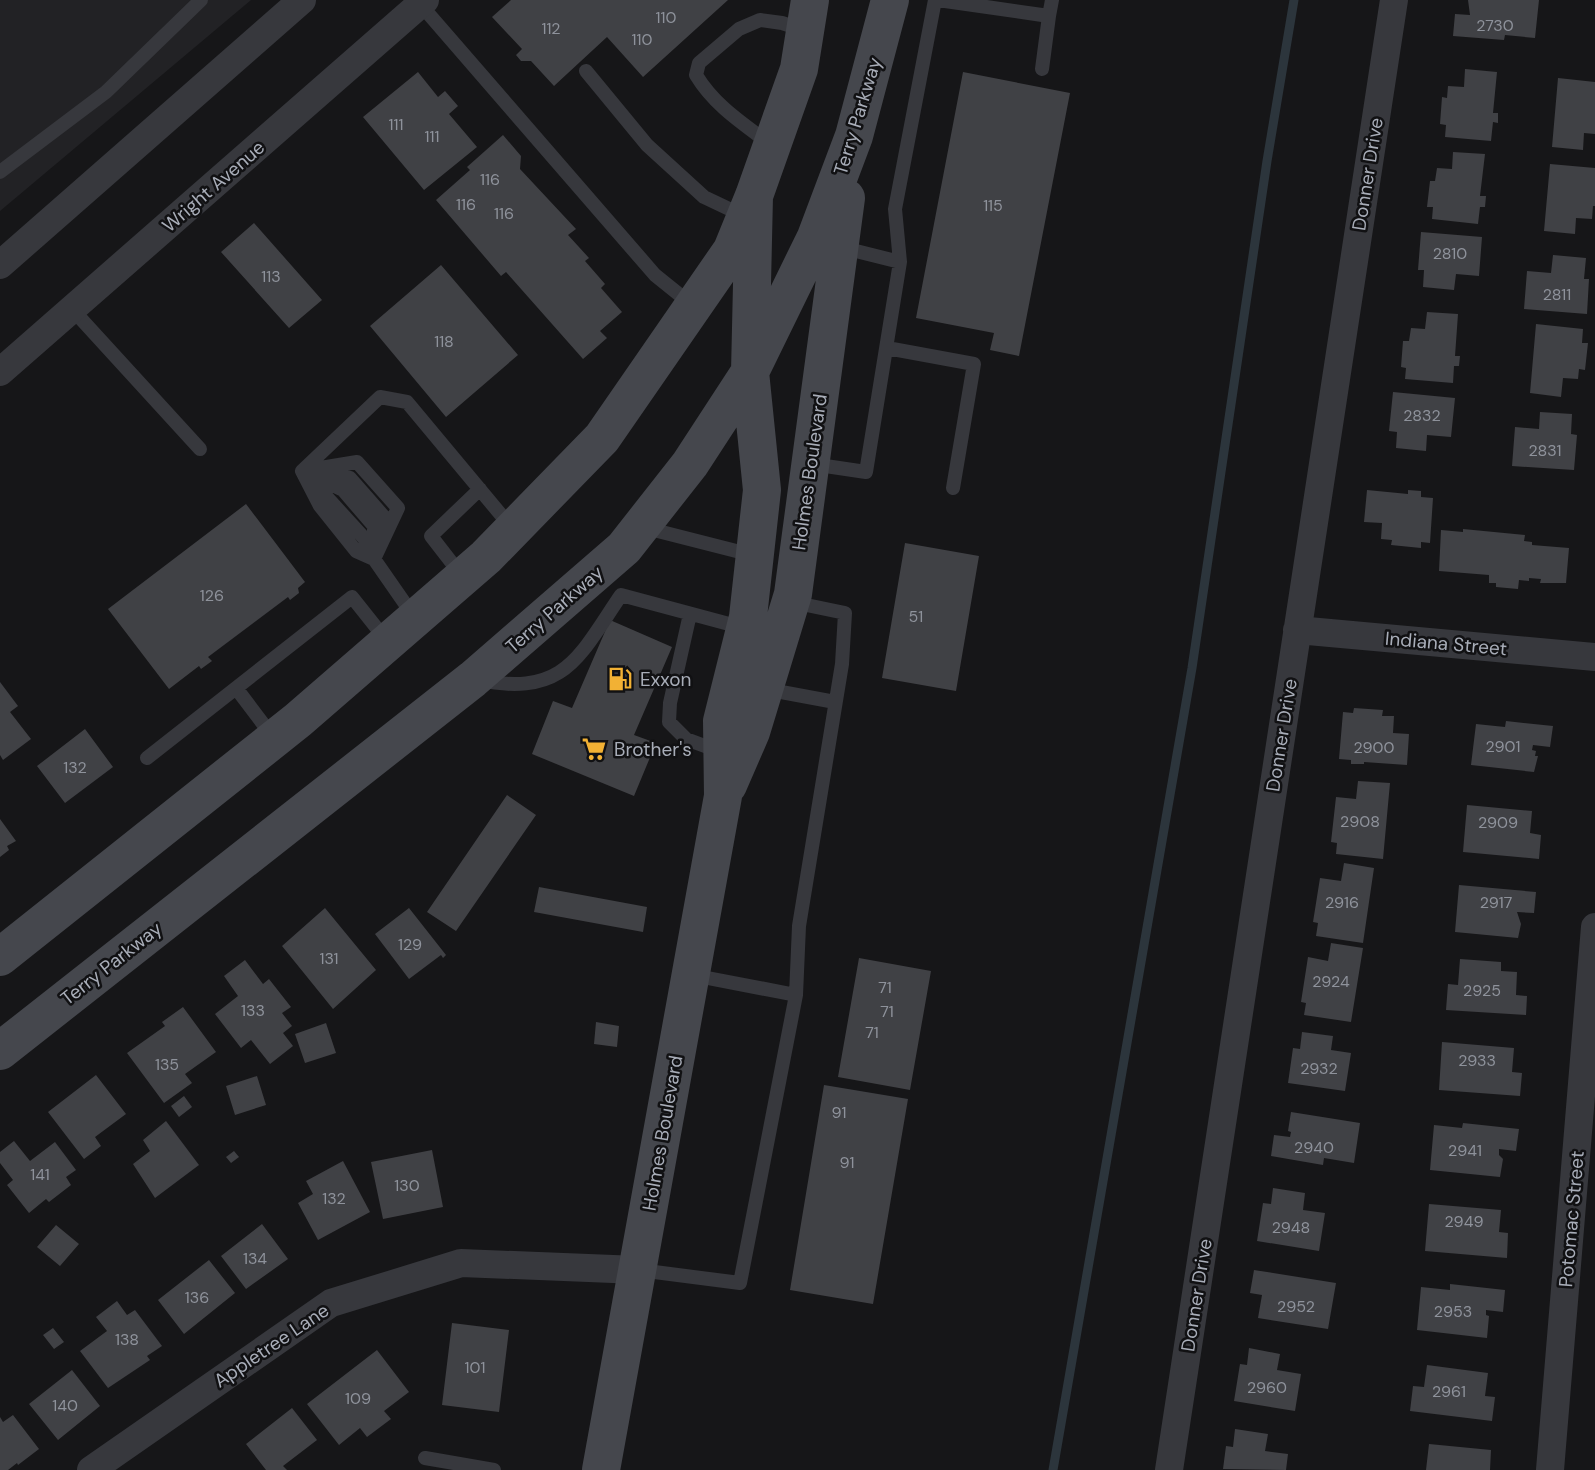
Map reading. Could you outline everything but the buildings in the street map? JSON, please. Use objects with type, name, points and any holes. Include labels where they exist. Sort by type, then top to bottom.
[{"type":"street","points":[[0,265],[302,0]]},
{"type":"street","name":"Terry Parkway","points":[[0,1051],[473,679],[610,582],[624,548],[690,464],[750,372],[816,237],[854,136],[890,0]]},
{"type":"street","name":"Donner Drive","points":[[1170,1470],[1394,0]]},
{"type":"street","name":"Wright Avenue","points":[[0,372],[423,2]]},
{"type":"street","points":[[0,957],[275,739],[402,630],[513,529],[601,438],[732,250],[799,69],[807,15]]},
{"type":"street","name":"Holmes Boulevard","points":[[723,796],[751,732],[791,601],[854,136]]},
{"type":"street","name":"Holmes Boulevard","points":[[601,1470],[723,796],[722,721],[745,629],[755,555],[762,490],[750,372],[750,206]]},
{"type":"street","name":"Indiana Street","points":[[1297,630],[1595,657]]},
{"type":"street","name":"Potomac Street","points":[[1550,1470],[1595,927]]},
{"type":"street","name":"Appletree Lane","points":[[91,1470],[331,1303],[461,1263],[638,1270]]},
{"type":"lane","points":[[0,172],[106,92],[201,0]]},
{"type":"lane","points":[[810,464],[866,472],[900,262],[895,209],[937,0],[970,2],[1049,16]]},
{"type":"lane","points":[[1042,69],[1052,0]]},
{"type":"lane","points":[[423,2],[655,275],[693,306]]},
{"type":"lane","points":[[771,144],[723,109],[703,87],[696,75],[699,63],[739,29],[760,20],[782,23],[807,15]]},
{"type":"lane","points":[[586,71],[647,145],[704,197],[750,206]]},
{"type":"lane","points":[[839,247],[900,262]]},
{"type":"lane","points":[[72,309],[200,449]]},
{"type":"lane","points":[[887,348],[974,364],[953,488]]},
{"type":"lane","points":[[302,471],[380,397],[407,402],[513,529]]},
{"type":"lane","points":[[302,471],[357,462],[397,508],[374,559]]},
{"type":"lane","points":[[302,471],[320,506],[356,551],[374,559]]},
{"type":"lane","points":[[302,471],[343,490],[374,526],[374,559],[402,630]]},
{"type":"lane","points":[[463,577],[431,536],[480,489]]},
{"type":"lane","points":[[641,526],[755,555]]},
{"type":"lane","points":[[473,679],[505,685],[555,677],[578,659],[610,582],[690,614],[745,629]]},
{"type":"lane","points":[[147,758],[352,597],[402,630]]},
{"type":"lane","points":[[638,1270],[740,1283],[796,995],[799,926],[842,664],[845,612],[791,601]]},
{"type":"lane","points":[[690,614],[670,703],[669,722],[686,739],[723,752]]},
{"type":"lane","points":[[236,688],[275,739]]},
{"type":"lane","points":[[764,689],[835,702]]},
{"type":"lane","points":[[691,974],[796,995]]},
{"type":"lane","points":[[425,1458],[494,1470]]},
{"type":"shaded area","points":[[0,0],[251,0],[0,211]]},
{"type":"waterway","points":[[1053,1470],[1192,668],[1267,161],[1294,0]]},
{"type":"place","name":"Exxon","points":[[620,679]]},
{"type":"place","name":"Brother's","points":[[594,749]]}]
